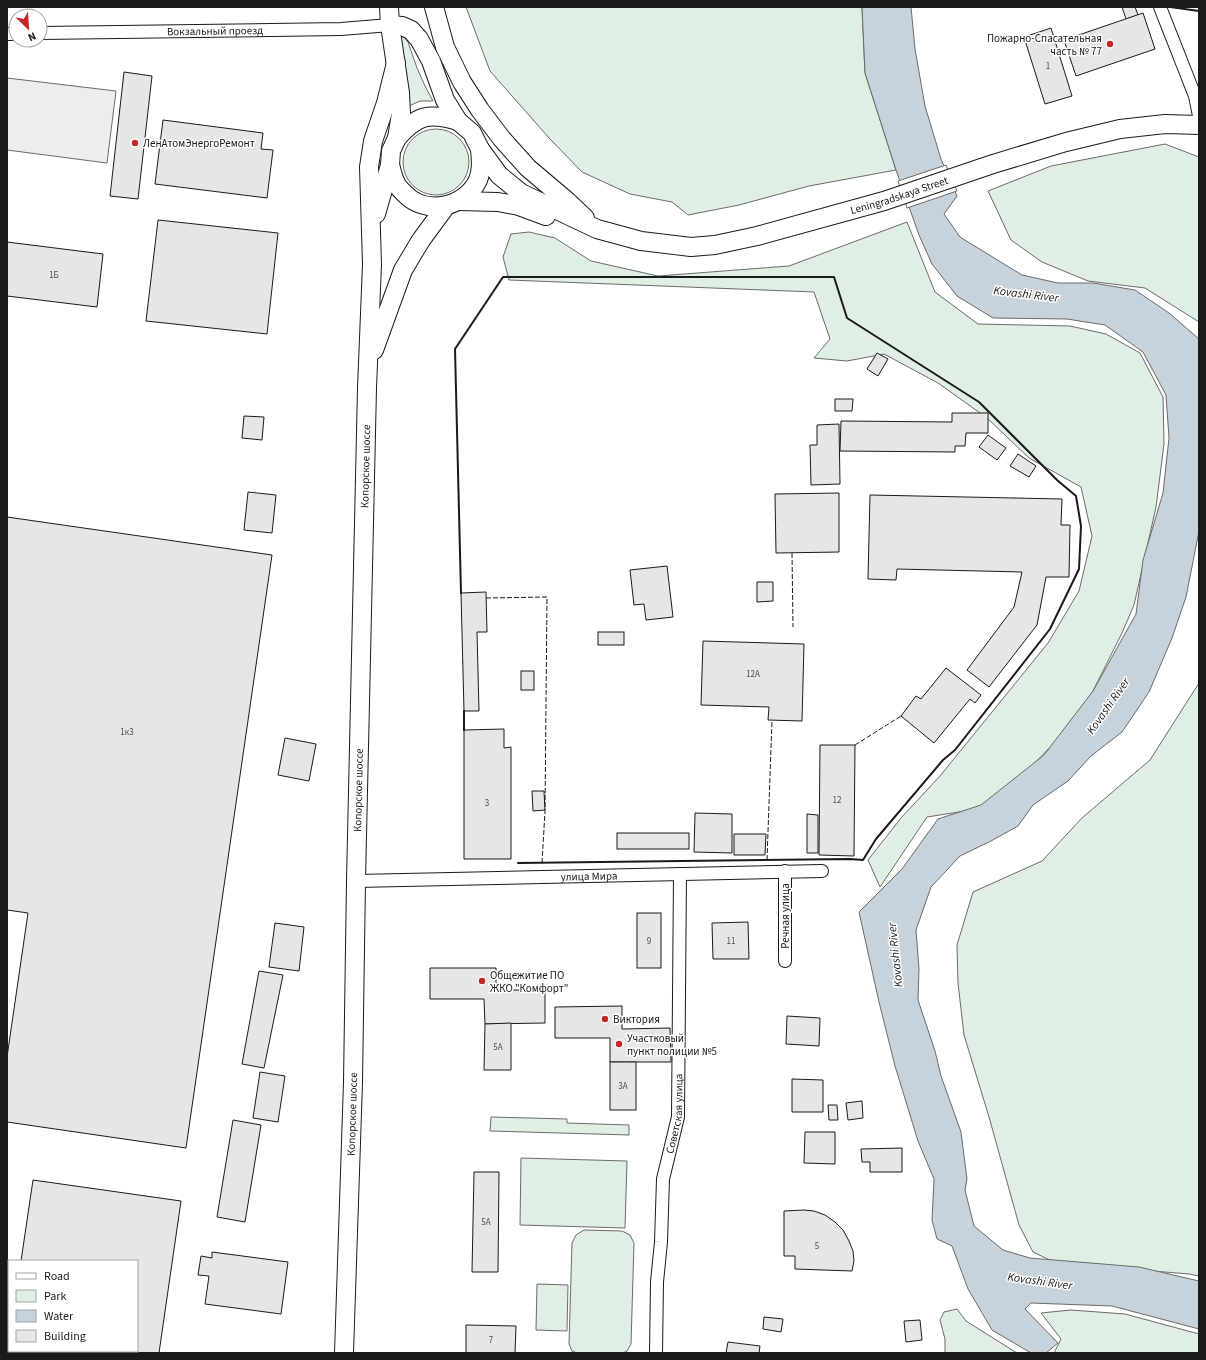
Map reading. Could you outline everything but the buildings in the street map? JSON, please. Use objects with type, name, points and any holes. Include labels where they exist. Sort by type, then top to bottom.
[{"type":"main road","points":[[372,228],[390,165],[391,151],[396,138],[400,114],[400,93],[390,25],[389,7]]},
{"type":"main road","points":[[425,7],[425,22],[431,61]]},
{"type":"main road","points":[[434,7],[445,47],[462,82],[480,110],[502,139],[528,168],[567,201],[597,230]]},
{"type":"main road","points":[[390,25],[402,26],[411,30],[419,39],[431,61],[445,100],[458,121],[472,133],[480,149],[499,175],[521,193],[597,230]]},
{"type":"main road","points":[[372,228],[369,167],[374,141],[386,103],[396,63]]},
{"type":"main road","points":[[396,138],[408,125],[424,117],[441,116],[458,121]]},
{"type":"main road","name":"Leningradskaya Street","points":[[597,230],[641,242],[691,247],[715,245],[756,236],[884,201],[994,164],[1066,142],[1120,129],[1165,124],[1199,125]]},
{"type":"main road","points":[[368,366],[403,270],[421,240],[452,204],[470,192],[478,179],[482,164],[480,149]]},
{"type":"main road","points":[[390,165],[396,184],[409,198],[426,206],[498,202],[519,206],[568,224],[597,230]]},
{"type":"main road","name":"Копорское шоссе","points":[[344,1353],[353,1082],[356,881],[372,228]]},
{"type":"street","points":[[1160,7],[1195,96],[1199,116]]},
{"type":"street","name":"Вокзальный проезд","points":[[48,33],[341,29],[390,25]]},
{"type":"street","name":"Речная улица","points":[[785,871],[785,960]]},
{"type":"street","name":"улица Мира","points":[[356,881],[822,871]]},
{"type":"street","name":"Советская улица","points":[[656,1353],[657,1282],[661,1242],[663,1179],[678,1116],[680,874]]},
{"type":"green space","points":[[466,7],[862,7],[865,73],[896,170],[809,186],[739,205],[688,215],[672,202],[630,194],[582,172],[550,139],[490,71]]},
{"type":"green space","points":[[397,32],[408,42],[417,68],[433,101],[420,101],[407,107]]},
{"type":"green space","points":[[436,129],[448,132],[459,139],[466,150],[469,162],[466,174],[459,185],[448,192],[436,195],[424,192],[413,185],[406,174],[403,162],[406,150],[413,139],[424,132]]},
{"type":"green space","points":[[1165,144],[1199,157],[1199,322],[1145,288],[1088,281],[1042,262],[1011,240],[988,191],[1051,166]]},
{"type":"green space","points":[[907,222],[935,292],[978,324],[1070,326],[1106,334],[1140,353],[1163,397],[1164,444],[1156,507],[1134,605],[1122,633],[1093,691],[1063,734],[1026,772],[984,808],[927,817],[880,887],[868,860],[901,818],[940,776],[1048,643],[1079,591],[1092,536],[1081,487],[1029,458],[987,418],[938,383],[884,354],[847,361],[814,358],[830,339],[814,292],[509,280],[503,257],[511,234],[529,232],[555,238],[591,261],[658,276],[789,266]]},
{"type":"green space","points":[[1199,683],[1199,1276],[1056,1263],[1033,1252],[1019,1225],[989,1117],[964,1035],[958,983],[957,945],[973,892],[1042,861],[1082,818],[1150,760]]},
{"type":"green space","points":[[491,1117],[567,1119],[567,1123],[629,1125],[629,1135],[490,1131]]},
{"type":"green space","points":[[521,1158],[627,1161],[625,1228],[520,1225]]},
{"type":"green space","points":[[584,1230],[622,1231],[630,1235],[634,1243],[631,1344],[627,1351],[623,1353],[577,1353],[572,1351],[569,1344],[572,1243],[576,1235]]},
{"type":"green space","points":[[537,1284],[568,1285],[567,1331],[536,1330]]},
{"type":"green space","points":[[957,1309],[966,1321],[1017,1353],[945,1353],[945,1339],[940,1320],[944,1312]]},
{"type":"green space","points":[[1071,1310],[1125,1314],[1199,1334],[1199,1353],[1054,1353],[1061,1339],[1041,1313]]},
{"type":"shaded area","points":[[7,78],[116,91],[107,163],[7,150]]},
{"type":"water","name":"Kovashi River","points":[[862,7],[911,7],[915,49],[925,106],[941,159],[957,196],[944,214],[960,237],[1022,275],[1058,283],[1093,283],[1135,290],[1169,313],[1199,339],[1199,531],[1186,597],[1172,638],[1149,692],[1122,732],[1091,756],[1068,781],[1033,805],[1018,826],[960,856],[931,887],[916,930],[919,969],[918,1000],[935,1051],[941,1076],[961,1132],[967,1179],[965,1190],[974,1226],[1003,1250],[1030,1258],[1139,1267],[1199,1281],[1199,1329],[1112,1306],[1031,1303],[1025,1309],[1058,1343],[1046,1353],[1031,1353],[992,1330],[968,1289],[952,1246],[937,1239],[932,1220],[934,1179],[918,1141],[895,1066],[859,912],[902,869],[938,819],[981,805],[1044,755],[1093,691],[1136,614],[1143,560],[1163,493],[1169,438],[1166,395],[1143,352],[1105,325],[1067,319],[993,318],[957,296],[932,264],[919,235],[896,170],[865,73]]},
{"type":"pier","points":[[946,165],[957,191],[907,208],[898,181]]},
{"type":"fence","points":[[792,553],[793,627]]},
{"type":"fence","points":[[486,598],[547,597],[545,811],[542,863]]},
{"type":"fence","points":[[855,745],[901,716]]},
{"type":"fence","points":[[767,860],[772,720]]},
{"type":"wall","points":[[1170,7],[1199,11]]},
{"type":"wall","points":[[461,593],[455,349],[503,277],[834,277],[847,318],[979,402],[1057,480],[1076,496],[1081,526],[1079,569],[1050,629],[955,750],[943,760],[876,839],[863,860],[518,863]]},
{"type":"wall","points":[[464,711],[464,730]]},
{"type":"place","name":"Пожарно-Спасательная часть № 77","points":[[1110,44]]},
{"type":"place","name":"ЛенАтомЭнергоРемонт","points":[[135,143]]},
{"type":"place","name":"Общежитие ПО ЖКО \"Комфорт\"","points":[[482,981]]},
{"type":"place","name":"Виктория","points":[[605,1019]]},
{"type":"place","name":"Участковый пункт полиции №5","points":[[619,1044]]}]
